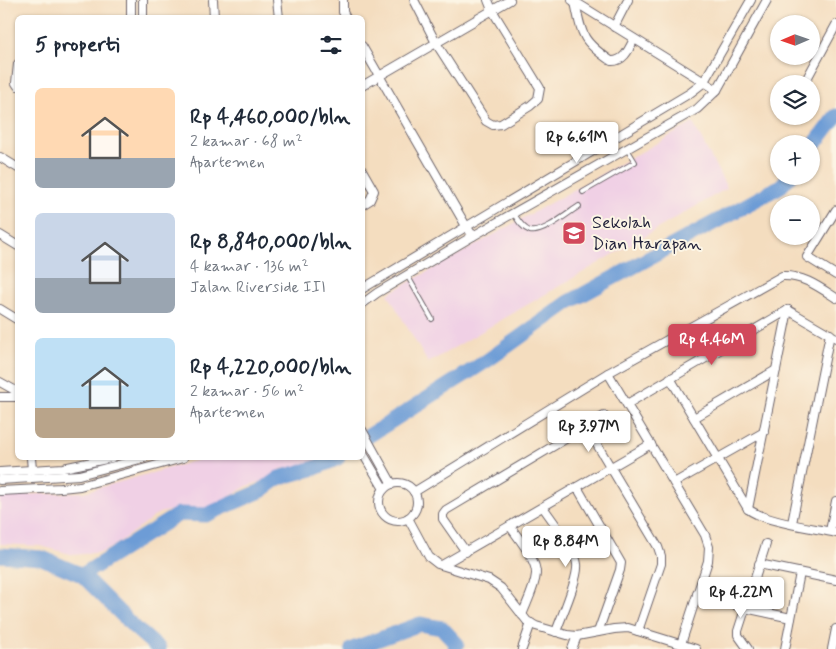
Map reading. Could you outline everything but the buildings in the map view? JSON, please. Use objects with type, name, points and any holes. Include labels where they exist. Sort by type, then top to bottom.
[{"type":"street","points":[[131,0],[131,15]]},
{"type":"street","points":[[143,0],[143,15]]},
{"type":"street","points":[[213,0],[214,15]]},
{"type":"street","points":[[277,0],[279,15]]},
{"type":"street","points":[[343,0],[345,15]]},
{"type":"street","points":[[414,0],[436,43],[486,121],[493,125],[501,124],[530,106],[538,99],[540,88],[492,10],[488,0]]},
{"type":"street","points":[[365,84],[510,0]]},
{"type":"street","points":[[614,27],[628,0]]},
{"type":"street","points":[[365,287],[690,93],[703,83],[752,0]]},
{"type":"street","points":[[365,303],[377,293],[473,236],[697,109],[717,90],[767,0]]},
{"type":"street","points":[[573,1],[717,90]]},
{"type":"street","points":[[573,1],[582,34],[593,48],[611,61],[622,58],[634,39]]},
{"type":"street","points":[[809,75],[836,25]]},
{"type":"street","points":[[365,51],[473,236]]},
{"type":"street","points":[[0,158],[15,166]]},
{"type":"street","points":[[365,176],[374,192],[370,200],[365,203]]},
{"type":"street","points":[[836,210],[807,257],[836,275]]},
{"type":"street","points":[[0,235],[15,244]]},
{"type":"street","points":[[414,492],[608,373],[782,276],[794,276],[811,282],[836,298]]},
{"type":"street","points":[[0,309],[15,318]]},
{"type":"street","points":[[627,404],[788,310]]},
{"type":"street","points":[[788,310],[833,336],[792,523]]},
{"type":"street","points":[[748,510],[788,310]]},
{"type":"street","points":[[694,418],[776,370]]},
{"type":"street","points":[[608,373],[705,535],[709,547],[708,562],[681,644]]},
{"type":"street","points":[[670,378],[748,510],[766,518],[833,532],[836,501]]},
{"type":"street","points":[[0,382],[15,390]]},
{"type":"street","points":[[0,397],[15,396]]},
{"type":"street","points":[[466,552],[443,519],[443,514],[446,510],[604,416]]},
{"type":"street","points":[[586,426],[658,547],[661,556],[661,564],[638,631]]},
{"type":"street","points":[[674,483],[764,432]]},
{"type":"street","points":[[365,435],[392,484]]},
{"type":"street","points":[[442,565],[651,444]]},
{"type":"street","points":[[365,457],[384,489]]},
{"type":"street","points":[[31,460],[32,470]]},
{"type":"street","points":[[0,472],[77,466],[102,460]]},
{"type":"street","points":[[0,480],[78,475],[136,460]]},
{"type":"street","points":[[0,491],[80,486],[176,460]]},
{"type":"street","points":[[392,484],[404,484],[414,492],[417,499],[416,506],[414,513],[408,518],[392,520],[381,510],[380,495],[384,489],[392,484]]},
{"type":"street","points":[[577,487],[621,563],[598,632]]},
{"type":"street","points":[[543,507],[574,554],[577,565],[576,576],[556,632]]},
{"type":"street","points":[[408,518],[429,557],[442,565],[489,580],[501,588],[522,615],[531,623],[556,632],[577,636],[614,628],[628,628],[696,649]]},
{"type":"street","points":[[510,526],[534,562],[536,572],[522,615]]},
{"type":"street","points":[[748,649],[738,635],[738,631],[766,544]]},
{"type":"street","points":[[759,564],[836,580]]},
{"type":"street","points":[[785,649],[800,573]]},
{"type":"street","points":[[697,594],[745,608],[791,618]]},
{"type":"street","points":[[522,649],[531,623]]},
{"type":"street","points":[[832,649],[836,629]]},
{"type":"street","points":[[572,649],[577,636]]},
{"type":"lane","points":[[583,192],[635,162],[627,149]]},
{"type":"lane","points":[[514,213],[524,228],[539,231],[579,206]]},
{"type":"lane","points":[[408,275],[432,319]]},
{"type":"shaded area","name":"Sekolah Dian Harapan","points":[[693,123],[727,188],[428,363],[388,294]]},
{"type":"shaded area","points":[[198,460],[316,460],[309,464],[280,469],[269,479],[247,486],[205,510],[194,512],[173,510],[159,513],[114,546],[102,552],[74,555],[41,546],[0,544],[0,496],[84,492]]},
{"type":"waterway","points":[[820,137],[836,116]]},
{"type":"waterway","points":[[365,438],[488,360],[569,302],[782,185]]},
{"type":"waterway","points":[[82,575],[179,514],[206,515],[261,491],[279,478],[315,468],[333,460]]},
{"type":"waterway","points":[[0,555],[42,558],[82,575],[159,649]]},
{"type":"waterway","points":[[352,649],[420,624],[442,628],[457,644],[455,649]]},
{"type":"place","name":"Sekolah Dian Harapan","points":[[574,233]]}]
